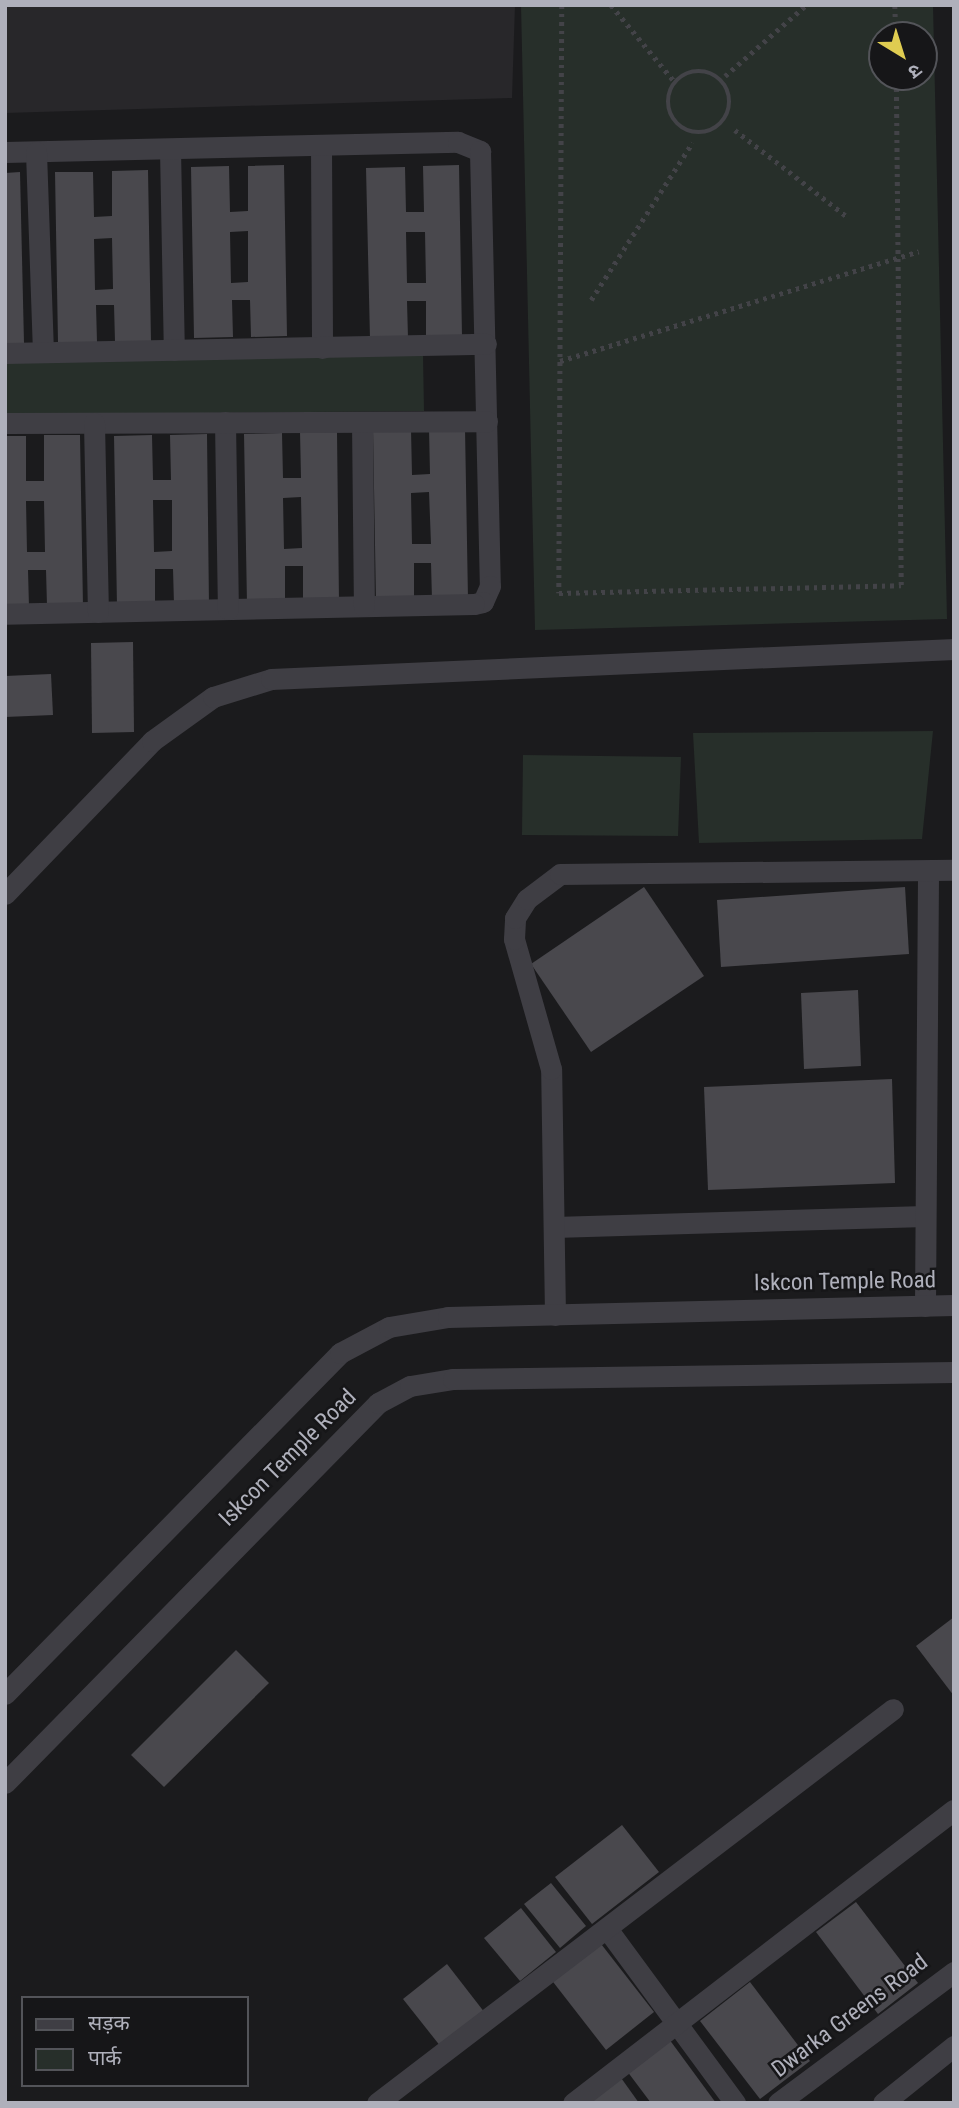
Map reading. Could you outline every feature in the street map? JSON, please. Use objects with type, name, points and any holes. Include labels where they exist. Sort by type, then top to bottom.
[{"type":"street","points":[[5,152],[458,142],[480,151],[490,586],[483,602],[5,614]]},
{"type":"street","points":[[321,146],[322,348]]},
{"type":"street","points":[[170,149],[174,350]]},
{"type":"street","points":[[36,152],[43,352]]},
{"type":"street","points":[[5,353],[486,344]]},
{"type":"street","points":[[5,423],[487,421]]},
{"type":"street","points":[[225,422],[228,609]]},
{"type":"street","points":[[362,422],[364,606]]},
{"type":"street","points":[[94,423],[98,612]]},
{"type":"street","points":[[5,894],[152,741],[213,697],[271,678],[954,649]]},
{"type":"street","points":[[555,1315],[551,1069],[514,939],[515,918],[527,899],[560,874],[954,870]]},
{"type":"street","points":[[925,1306],[928,871]]},
{"type":"street","points":[[554,1227],[925,1216]]},
{"type":"street","name":"Iskcon Temple Road","points":[[5,1694],[340,1353],[389,1327],[448,1317],[954,1305]]},
{"type":"street","name":"Iskcon Temple Road","points":[[5,1783],[378,1403],[410,1387],[453,1379],[954,1372]]},
{"type":"street","points":[[377,2103],[608,1930],[893,1709]]},
{"type":"street","points":[[573,2103],[678,2025],[953,1810]]},
{"type":"street","points":[[608,1930],[735,2103]]},
{"type":"street","name":"Dwarka Greens Road","points":[[778,2103],[954,1972]]},
{"type":"street","points":[[883,2103],[954,2046]]},
{"type":"path","points":[[562,5],[559,593],[901,585],[896,91]]},
{"type":"path","points":[[611,5],[674,80]]},
{"type":"path","points":[[725,76],[806,5]]},
{"type":"path","points":[[699,69],[715,78],[728,94],[729,119],[709,132],[690,133],[668,108],[674,80],[699,69]]},
{"type":"path","points":[[735,130],[849,218]]},
{"type":"path","points":[[591,300],[692,143]]},
{"type":"path","points":[[560,361],[919,251]]},
{"type":"shaded area","points":[[5,5],[515,5],[512,98],[5,113]]},
{"type":"green space","points":[[521,5],[933,5],[933,21],[868,21],[868,91],[935,91],[947,619],[535,630]]},
{"type":"green space","points":[[423,355],[424,411],[5,415],[5,360]]},
{"type":"green space","points":[[933,731],[922,839],[699,843],[693,733]]},
{"type":"green space","points":[[523,755],[681,757],[678,836],[522,835]]},
{"type":"building","points":[[284,165],[287,336],[251,337],[250,300],[232,300],[233,337],[194,338],[191,167],[229,166],[230,212],[248,211],[248,166]],"holes":[[[248,231],[248,282],[231,283],[230,232]]]},
{"type":"building","points":[[459,165],[462,336],[426,337],[426,301],[407,301],[408,338],[370,339],[366,168],[405,167],[406,212],[424,212],[423,166]],"holes":[[[406,232],[425,232],[426,283],[407,283]]]},
{"type":"building","points":[[148,170],[151,341],[115,342],[114,305],[96,305],[97,342],[58,343],[55,172],[93,172],[94,217],[112,216],[112,171]],"holes":[[[112,238],[113,289],[95,290],[94,239]]]},
{"type":"building","points":[[20,172],[24,343],[5,344],[5,173]]},
{"type":"building","points":[[465,428],[468,599],[432,600],[431,563],[414,563],[414,600],[376,602],[373,430],[411,429],[412,475],[430,474],[429,429]],"holes":[[[429,492],[431,544],[412,544],[411,493]]]},
{"type":"building","points":[[300,432],[337,432],[339,602],[303,603],[303,566],[285,566],[285,604],[247,605],[244,434],[282,433],[283,478],[301,478]],"holes":[[[301,497],[302,548],[284,549],[283,498]]]},
{"type":"building","points":[[207,434],[209,605],[174,605],[173,569],[155,569],[155,606],[117,607],[114,436],[152,435],[153,480],[171,480],[170,435]],"holes":[[[153,500],[172,500],[172,551],[154,552]]]},
{"type":"building","points":[[44,435],[80,435],[83,606],[47,606],[46,570],[28,570],[29,607],[5,608],[5,436],[26,436],[26,481],[44,481]],"holes":[[[26,501],[44,501],[45,552],[27,552]]]},
{"type":"building","points":[[133,642],[134,732],[92,733],[91,643]]},
{"type":"building","points":[[51,674],[53,715],[5,717],[5,676]]},
{"type":"building","points":[[644,887],[704,976],[591,1052],[531,964]]},
{"type":"building","points":[[905,887],[909,954],[721,967],[717,900]]},
{"type":"building","points":[[858,990],[861,1066],[804,1069],[801,993]]},
{"type":"building","points":[[892,1079],[895,1183],[708,1190],[704,1087]]},
{"type":"building","points":[[954,1617],[954,1696],[916,1646]]},
{"type":"building","points":[[236,1650],[269,1683],[164,1787],[131,1755]]},
{"type":"building","points":[[622,1825],[659,1872],[592,1924],[555,1877]]},
{"type":"building","points":[[551,1883],[586,1926],[560,1948],[524,1904]]},
{"type":"building","points":[[856,1902],[918,1983],[878,2014],[816,1932]]},
{"type":"building","points":[[521,1908],[556,1952],[520,1981],[484,1938]]},
{"type":"building","points":[[598,1940],[654,2012],[606,2050],[550,1978]]},
{"type":"building","points":[[447,1964],[485,2013],[441,2047],[403,1999]]},
{"type":"building","points":[[750,1982],[810,2061],[760,2099],[700,2021]]},
{"type":"building","points":[[669,2039],[716,2103],[651,2103],[627,2071]]},
{"type":"building","points":[[619,2075],[639,2103],[580,2103]]}]
